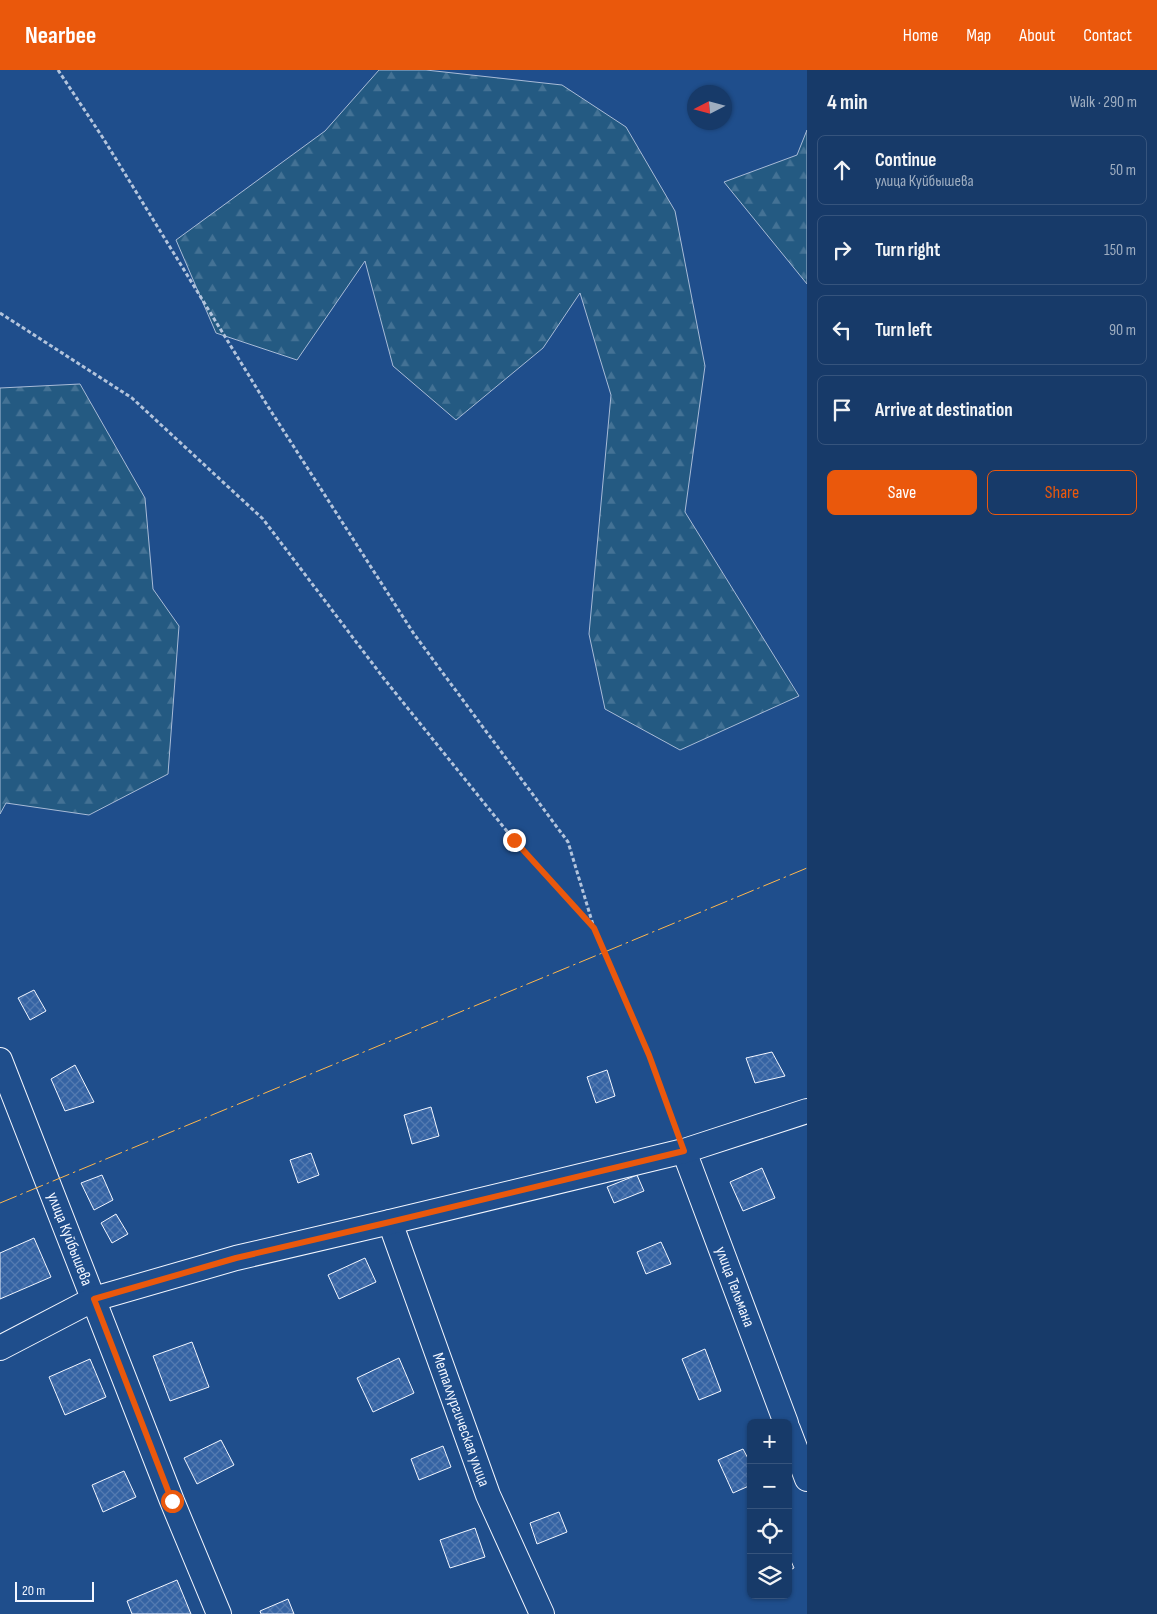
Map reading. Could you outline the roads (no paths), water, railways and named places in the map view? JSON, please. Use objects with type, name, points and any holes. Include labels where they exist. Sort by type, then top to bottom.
[{"type":"street","name":"улица Куйбышева","points":[[0,1060],[172,1501],[219,1614]]},
{"type":"street","points":[[0,1348],[94,1299],[236,1258],[684,1151],[807,1110]]},
{"type":"street","name":"улица Тельмана","points":[[684,1151],[784,1419]]},
{"type":"street","name":"Металлургическая улица","points":[[390,1222],[488,1495],[542,1614]]},
{"type":"street","points":[[792,1440],[807,1480]]}]
